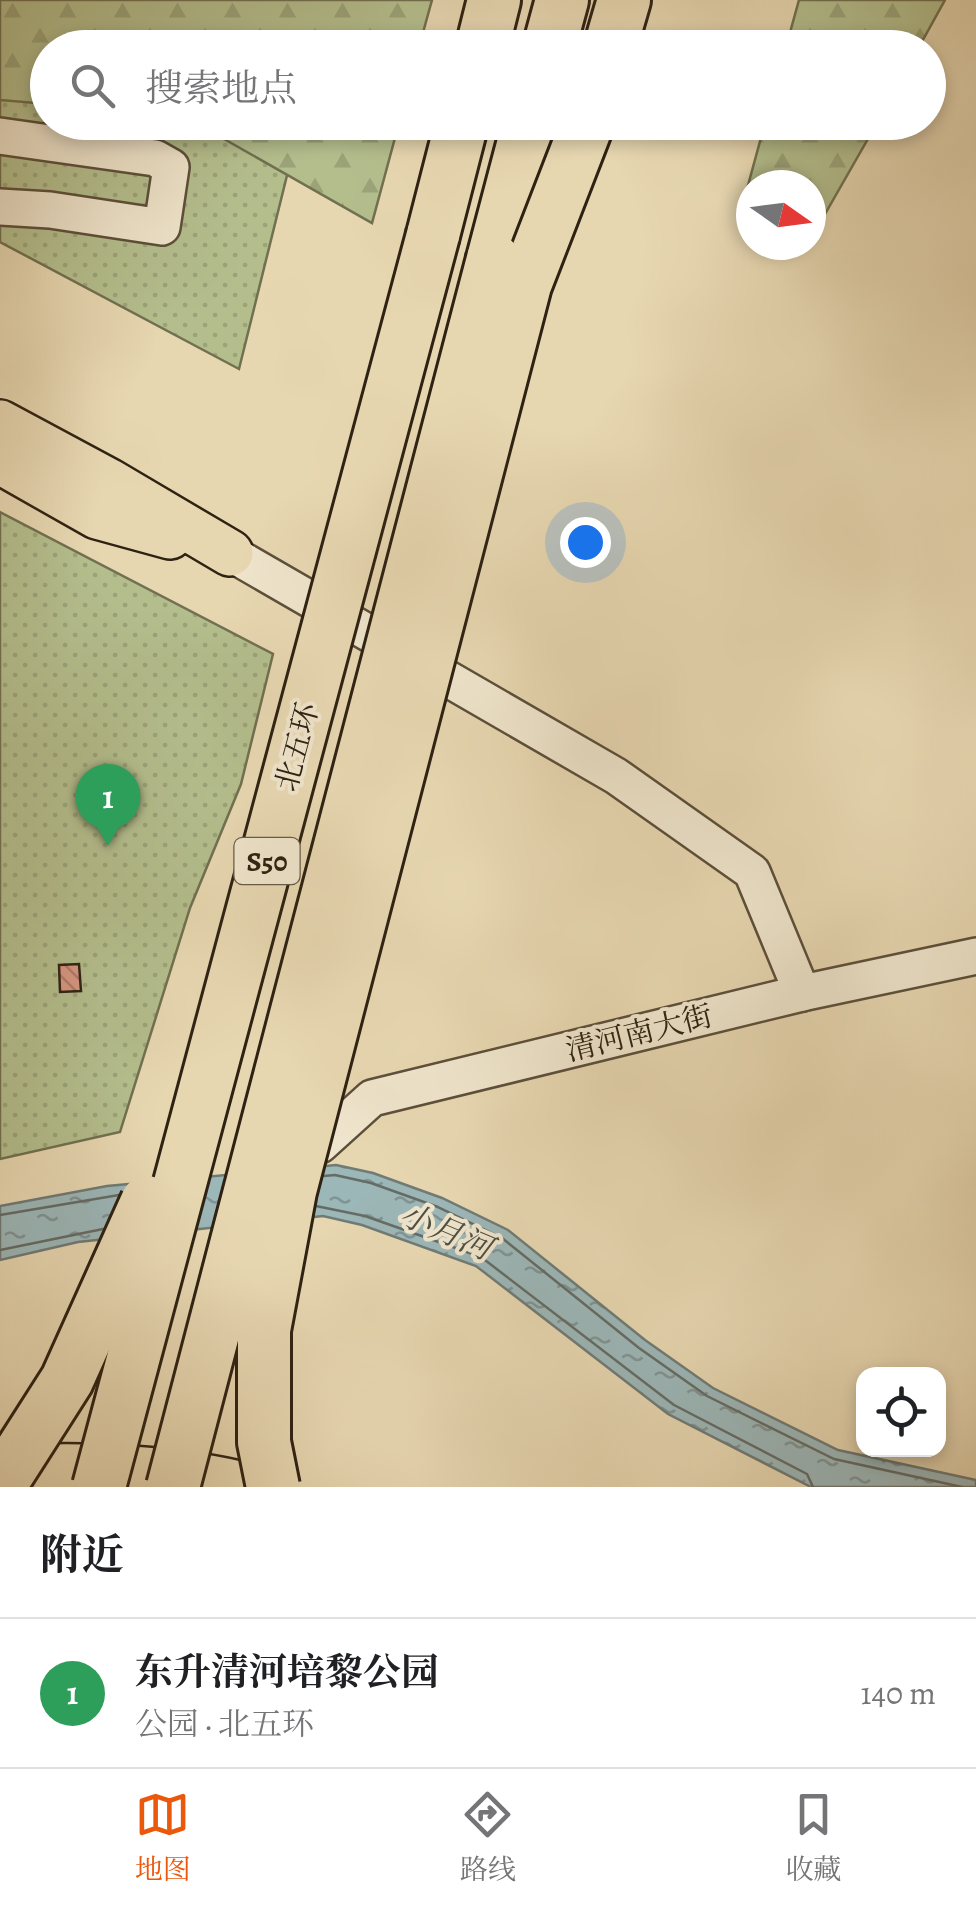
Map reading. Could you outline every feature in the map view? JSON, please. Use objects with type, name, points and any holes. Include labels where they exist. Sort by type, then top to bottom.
[{"type":"highway","points":[[486,30],[494,0]]},
{"type":"highway","points":[[554,30],[562,0]]},
{"type":"highway","points":[[615,30],[624,0]]},
{"type":"highway","name":"北五环","points":[[99,1487],[457,140]]},
{"type":"highway","name":"S50","points":[[173,1487],[525,140]]},
{"type":"highway","points":[[273,1487],[264,1442],[264,1330],[290,1191],[525,286],[581,140]]},
{"type":"highway","points":[[0,1485],[67,1380],[126,1252],[227,1012]]},
{"type":"main road","points":[[0,422],[230,553]]},
{"type":"main road","points":[[0,461],[97,516],[230,553]]},
{"type":"main road","points":[[0,1469],[49,1466],[128,1470],[252,1487]]},
{"type":"street","points":[[0,136],[155,158],[171,167],[162,227],[50,210],[0,207]]},
{"type":"street","points":[[230,553],[616,776],[752,872],[802,993]]},
{"type":"street","name":"清河南大街","points":[[320,1145],[372,1098],[802,993],[976,956]]},
{"type":"green space","points":[[0,0],[30,30],[30,140],[296,140],[239,369],[0,242]]},
{"type":"green space","points":[[0,0],[432,0],[424,30],[30,30],[30,103],[0,100]]},
{"type":"green space","points":[[799,0],[945,0],[928,30],[791,30]]},
{"type":"green space","points":[[226,140],[394,140],[372,223]]},
{"type":"green space","points":[[760,140],[867,140],[826,212],[826,170],[752,170]]},
{"type":"green space","points":[[0,512],[273,654],[241,784],[190,908],[120,1132],[0,1159]]},
{"type":"water","name":"小月河","points":[[336,1165],[373,1173],[442,1198],[508,1230],[645,1340],[713,1388],[856,1457],[976,1480],[976,1487],[811,1487],[668,1414],[476,1266],[362,1225],[323,1216],[78,1242],[0,1260],[0,1206],[107,1186]]},
{"type":"building","points":[[79,964],[81,991],[60,992],[59,965]]},
{"type":"place","name":"东升清河培黎公园","points":[[108,846]]}]
